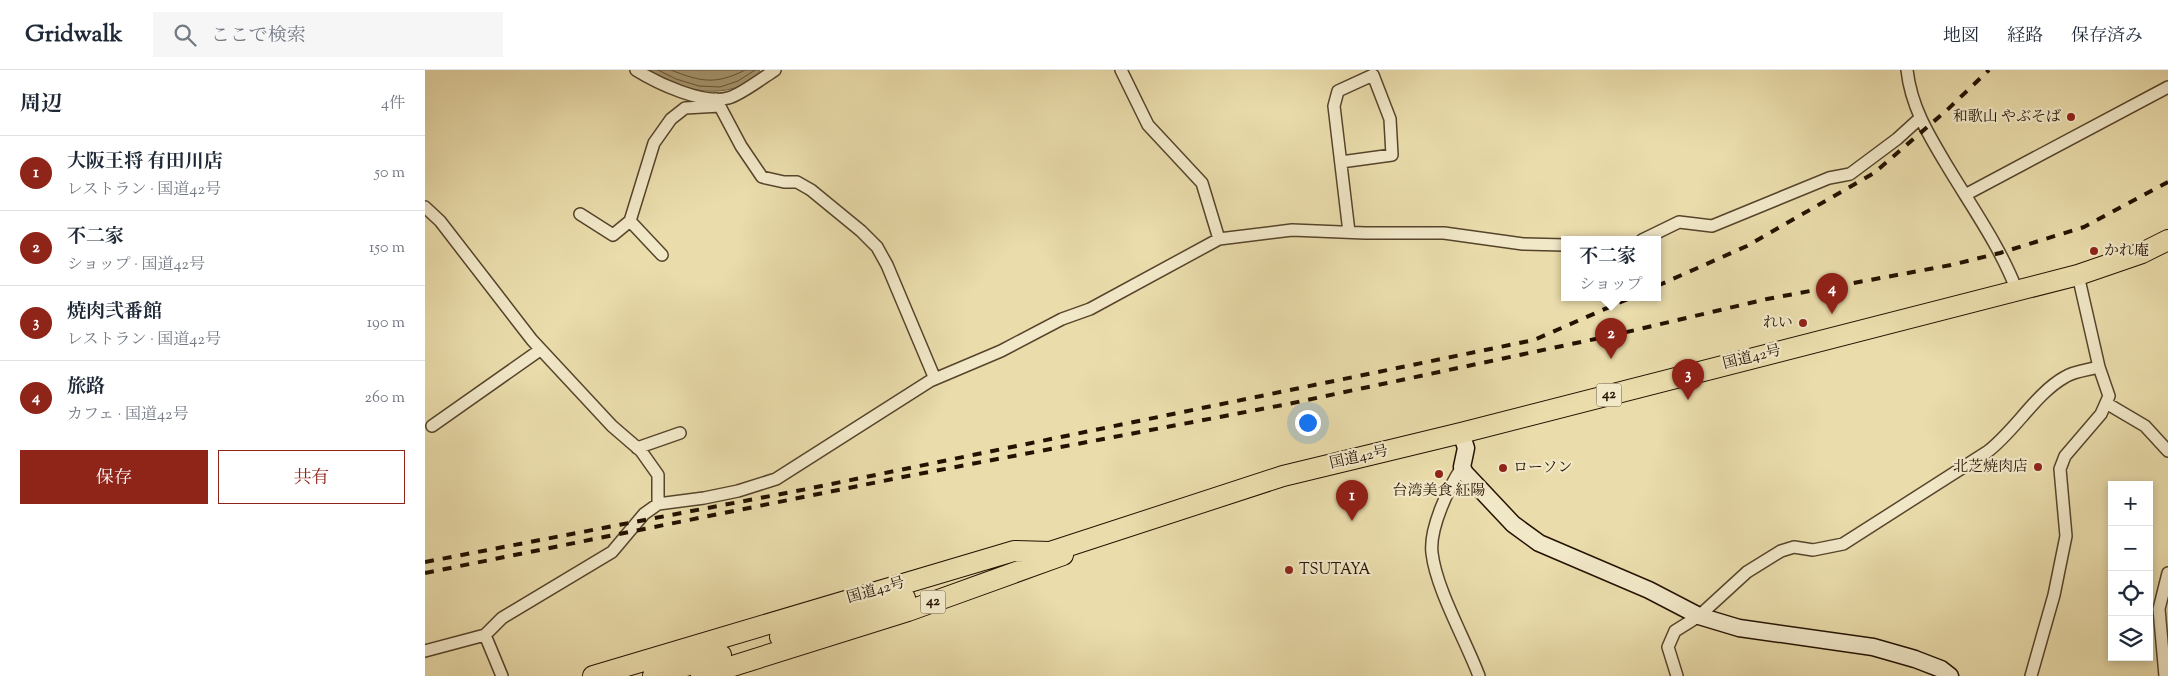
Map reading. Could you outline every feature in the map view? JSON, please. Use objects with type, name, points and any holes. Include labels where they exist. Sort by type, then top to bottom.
[{"type":"highway","name":"国道42号","points":[[593,676],[1015,550],[1050,552],[1283,476],[1461,434],[2079,275],[2142,253],[2168,240]]},
{"type":"highway","name":"国道42号","points":[[700,669],[908,611],[1035,567],[1159,515]]},
{"type":"highway","points":[[653,676],[700,669],[1050,552]]},
{"type":"street","points":[[636,70],[674,89],[718,102],[741,146],[762,177],[784,182],[797,182],[811,190],[861,230],[877,247],[935,379]]},
{"type":"street","points":[[580,214],[613,234],[630,221],[654,144],[671,119],[685,108],[729,98],[775,70]]},
{"type":"street","points":[[1121,70],[1147,125],[1202,183],[1219,239]]},
{"type":"street","points":[[1907,70],[1919,119],[2000,253],[2017,291]]},
{"type":"street","points":[[1341,162],[1392,155],[1390,120],[1373,75],[1342,88],[1337,91],[1335,97],[1334,106],[1349,232]]},
{"type":"street","points":[[1965,196],[2168,87]]},
{"type":"street","points":[[1650,236],[1679,222],[1712,226],[1829,178],[1850,174],[1897,139],[1919,119]]},
{"type":"street","points":[[425,207],[440,221],[540,350],[612,426],[637,448],[658,475],[658,504]]},
{"type":"street","points":[[630,221],[662,255]]},
{"type":"street","points":[[425,651],[485,635],[502,618],[612,552],[644,514],[658,504],[705,498],[739,491],[776,479],[935,379],[1001,350],[1062,319],[1098,305],[1219,239],[1292,230],[1444,233],[1523,244],[1561,245]]},
{"type":"street","points":[[2031,676],[2054,595],[2066,536],[2060,469],[2065,456],[2101,414],[2109,396],[2099,367],[2079,275]]},
{"type":"street","points":[[432,426],[540,350]]},
{"type":"street","points":[[1677,676],[1668,647],[1675,631],[1699,616],[1747,572],[1781,551],[1794,547],[1813,550],[1843,544],[2003,440],[2048,389],[2066,376],[2099,367]]},
{"type":"street","points":[[2106,403],[2145,426],[2168,451]]},
{"type":"street","points":[[637,448],[680,434]]},
{"type":"street","points":[[1461,434],[1466,448],[1462,467],[1452,483],[1437,519],[1431,552],[1440,584],[1479,676]]},
{"type":"street","points":[[1462,467],[1465,473],[1513,524],[1539,543],[1649,590],[1699,616],[1739,628],[1873,647],[1915,659],[1941,669],[1950,676]]},
{"type":"street","points":[[2165,676],[2159,609],[2168,573]]},
{"type":"street","points":[[485,635],[502,676]]},
{"type":"water","points":[[649,70],[759,70],[761,73],[748,82],[734,88],[720,91],[705,91],[676,84]]},
{"type":"railway","points":[[1661,284],[1747,246],[1874,173],[1947,110],[1989,70]]},
{"type":"railway","points":[[425,573],[908,476],[1288,404],[1614,335],[1767,299],[1951,265],[2000,253],[2084,227],[2168,182]]},
{"type":"railway","points":[[425,562],[807,489],[1534,340],[1623,301]]},
{"type":"place","name":"和歌山 やぶそば","points":[[2071,117]]},
{"type":"place","name":"かれ庵","points":[[2094,251]]},
{"type":"place","name":"旅路","points":[[1832,314]]},
{"type":"place","name":"れい","points":[[1803,323]]},
{"type":"place","name":"不二家","points":[[1611,359]]},
{"type":"place","name":"焼肉弐番館","points":[[1688,400]]},
{"type":"place","name":"北芝焼肉店","points":[[2038,467]]},
{"type":"place","name":"ローソン","points":[[1503,468]]},
{"type":"place","name":"台湾美食 紅陽","points":[[1439,474]]},
{"type":"place","name":"大阪王将 有田川店","points":[[1352,521]]},
{"type":"place","name":"TSUTAYA","points":[[1289,570]]}]
